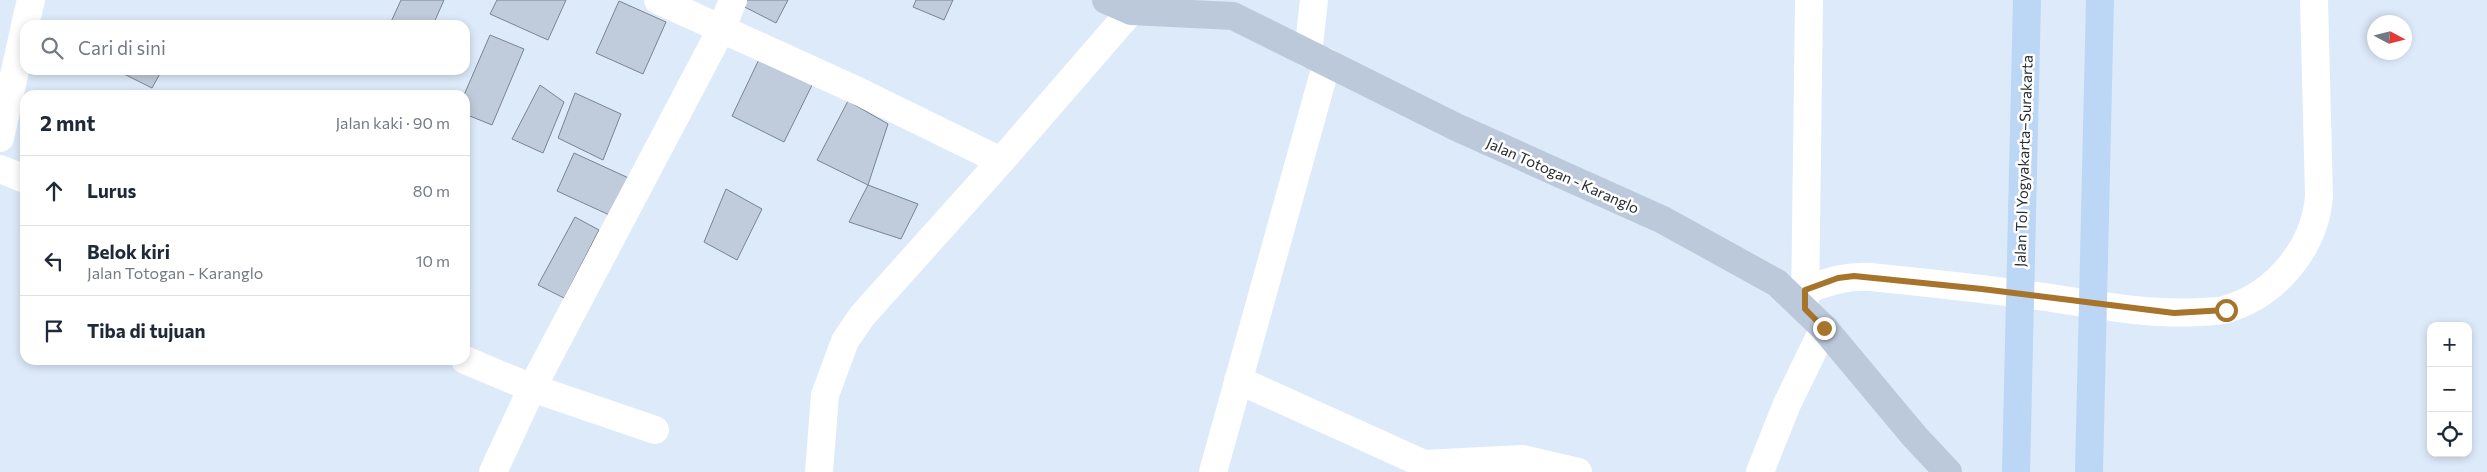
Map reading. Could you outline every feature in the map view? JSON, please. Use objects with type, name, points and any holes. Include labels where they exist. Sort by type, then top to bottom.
[{"type":"highway","name":"Jalan Tol Yogyakarta–Surakarta","points":[[2016,472],[2027,0]]},
{"type":"highway","points":[[2089,472],[2100,0]]},
{"type":"main road","name":"Jalan Totogan - Karanglo","points":[[1106,0],[1131,12],[1233,16],[1456,127],[1664,220],[1777,283],[1805,299],[1824,328],[1915,437],[1948,472]]},
{"type":"street","points":[[26,20],[31,0]]},
{"type":"street","points":[[658,0],[860,92],[1002,161]]},
{"type":"street","points":[[493,472],[532,388],[722,28],[734,0]]},
{"type":"street","points":[[1213,472],[1238,380],[1317,58],[1314,0]]},
{"type":"street","points":[[1805,299],[1809,0]]},
{"type":"street","points":[[1805,299],[1838,278],[1854,276],[1982,289],[2174,313],[2226,310],[2272,285],[2298,255],[2311,235],[2318,216],[2314,0]]},
{"type":"street","points":[[819,472],[825,395],[845,341],[862,316],[1002,161],[1131,12]]},
{"type":"street","points":[[0,138],[20,48]]},
{"type":"street","points":[[0,169],[20,177]]},
{"type":"street","points":[[1760,472],[1787,404],[1824,328]]},
{"type":"street","points":[[470,362],[532,388],[655,430]]},
{"type":"street","points":[[1238,380],[1424,464],[1522,459],[1578,472]]},
{"type":"building","points":[[401,0],[444,0],[435,20],[392,20]]},
{"type":"building","points":[[497,0],[566,0],[548,40],[490,14]]},
{"type":"building","points":[[736,0],[788,0],[776,23],[735,2]]},
{"type":"building","points":[[916,0],[953,0],[944,20],[913,7]]},
{"type":"building","points":[[619,1],[666,22],[643,74],[596,53]]},
{"type":"building","points":[[490,35],[524,49],[492,125],[470,116],[470,90],[466,90]]},
{"type":"building","points":[[763,51],[816,77],[784,142],[732,116]]},
{"type":"building","points":[[126,75],[159,75],[152,88]]},
{"type":"building","points":[[540,85],[564,102],[543,153],[512,139]]},
{"type":"building","points":[[575,93],[621,114],[603,160],[558,138]]},
{"type":"building","points":[[848,101],[888,124],[868,185],[817,160]]},
{"type":"building","points":[[574,153],[633,180],[616,218],[557,191]]},
{"type":"building","points":[[868,185],[918,204],[901,239],[849,222]]},
{"type":"building","points":[[726,189],[762,209],[737,260],[704,242]]},
{"type":"building","points":[[575,217],[599,230],[564,298],[538,285]]},
{"type":"route","points":[[1824,328],[1805,309],[1805,290],[1838,278],[1854,276],[1982,289],[2174,313],[2226,310]]}]
